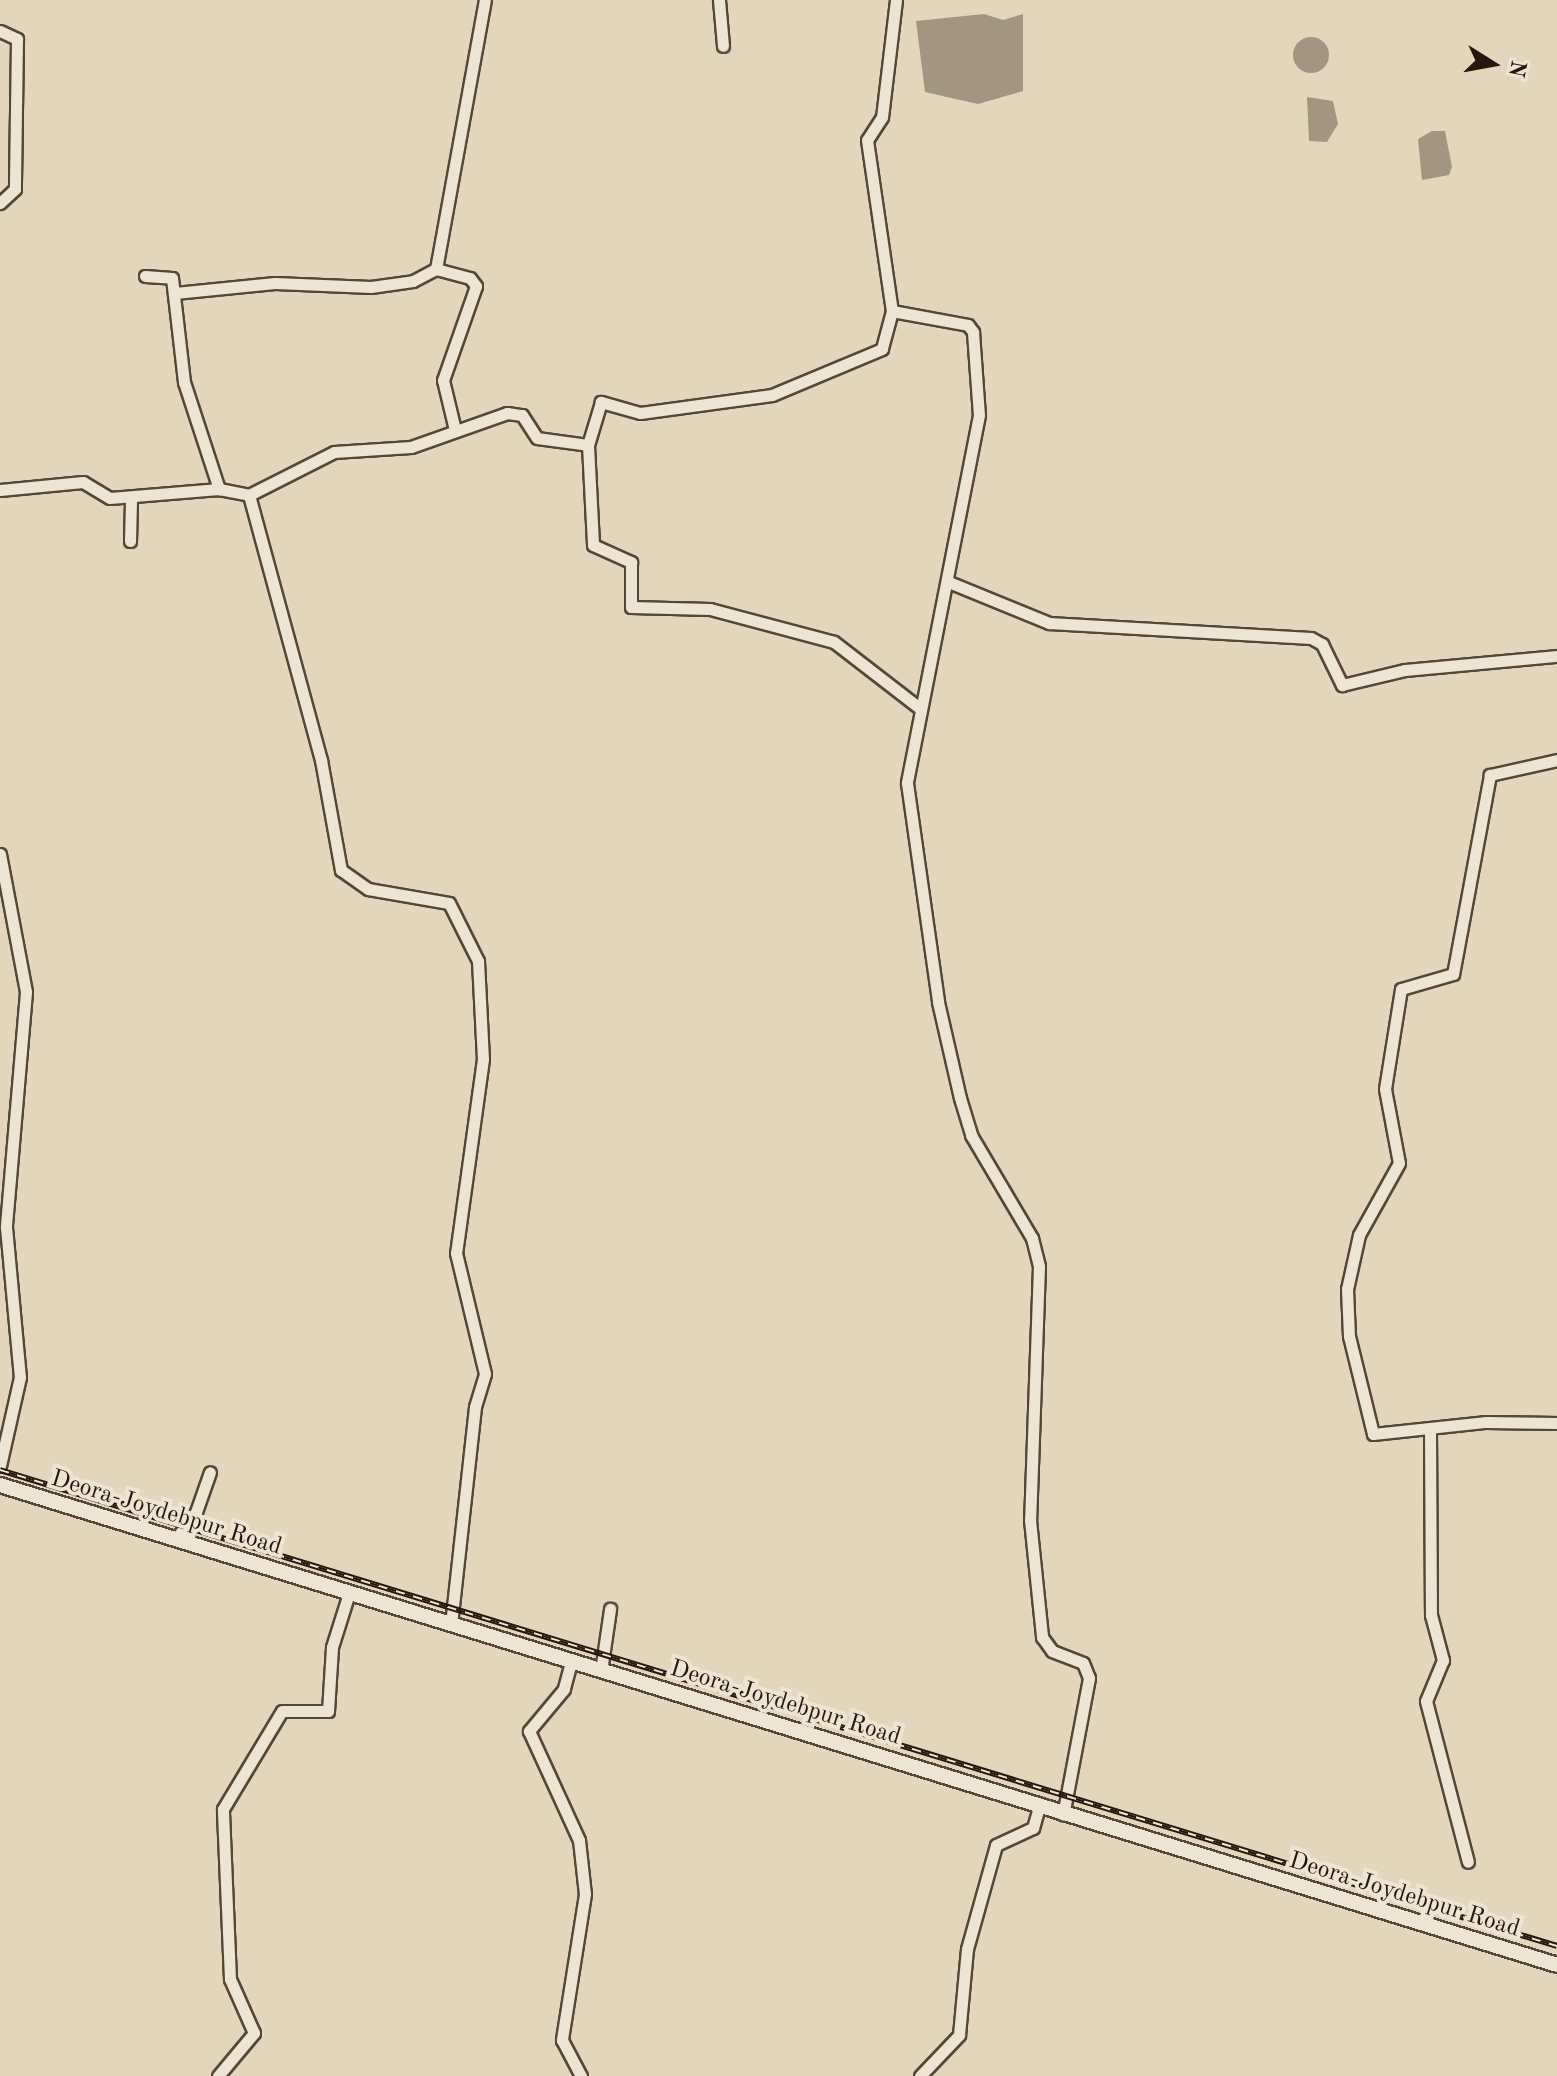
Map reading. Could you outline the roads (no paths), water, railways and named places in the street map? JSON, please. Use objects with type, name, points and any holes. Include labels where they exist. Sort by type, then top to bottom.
[{"type":"street","points":[[436,269],[485,0]]},
{"type":"street","points":[[719,0],[723,46]]},
{"type":"street","points":[[896,0],[882,117],[867,140],[892,311],[882,349],[772,395],[640,413],[601,402],[588,445],[593,545],[631,562],[631,607],[710,609],[834,642],[918,707]]},
{"type":"street","points":[[0,31],[17,39],[15,189],[0,203]]},
{"type":"street","points":[[175,293],[275,283],[371,287],[413,281],[436,269]]},
{"type":"street","points":[[436,269],[476,286],[443,380],[455,430]]},
{"type":"street","points":[[145,276],[169,275],[175,293],[184,382],[219,489]]},
{"type":"street","points":[[892,311],[973,332],[979,415],[951,583],[918,707],[907,783],[938,1002],[971,1135],[1032,1238],[1039,1266],[1030,1520],[1042,1637],[1052,1651],[1083,1663],[1089,1678],[1063,1815]]},
{"type":"street","points":[[0,490],[83,482],[107,497],[131,499],[219,489],[249,495],[334,452],[411,447],[514,413],[537,438],[588,445]]},
{"type":"street","points":[[249,495],[321,760],[341,870],[368,889],[449,903],[478,961],[483,1059],[456,1253],[485,1374],[475,1407],[451,1625]]},
{"type":"street","points":[[130,541],[131,499]]},
{"type":"street","points":[[951,583],[1049,623],[1311,638],[1322,644],[1342,685],[1405,670],[1557,656]]},
{"type":"street","points":[[1557,760],[1490,775],[1453,974],[1405,986],[1393,1020],[1385,1089],[1399,1163],[1353,1253],[1349,1336],[1373,1434],[1557,1423]]},
{"type":"street","points":[[0,854],[26,992],[3,1182],[8,1300],[21,1358],[0,1466]]},
{"type":"street","points":[[1430,1429],[1431,1615],[1443,1660],[1426,1701],[1468,1862]]},
{"type":"street","points":[[175,1540],[196,1512],[210,1472]]},
{"type":"street","name":"Deora-Joydebpur Road","points":[[0,1485],[1557,1965]]},
{"type":"street","points":[[218,2076],[254,2033],[230,1979],[223,1809],[282,1711],[328,1711],[332,1647],[349,1593]]},
{"type":"street","points":[[601,1671],[610,1609]]},
{"type":"street","points":[[571,1662],[564,1689],[529,1731],[579,1840],[585,1894],[562,2040],[581,2076]]},
{"type":"street","points":[[920,2076],[959,2035],[967,1949],[996,1845],[1033,1828],[1039,1807]]},
{"type":"railway","points":[[0,1470],[1557,1946]]}]
